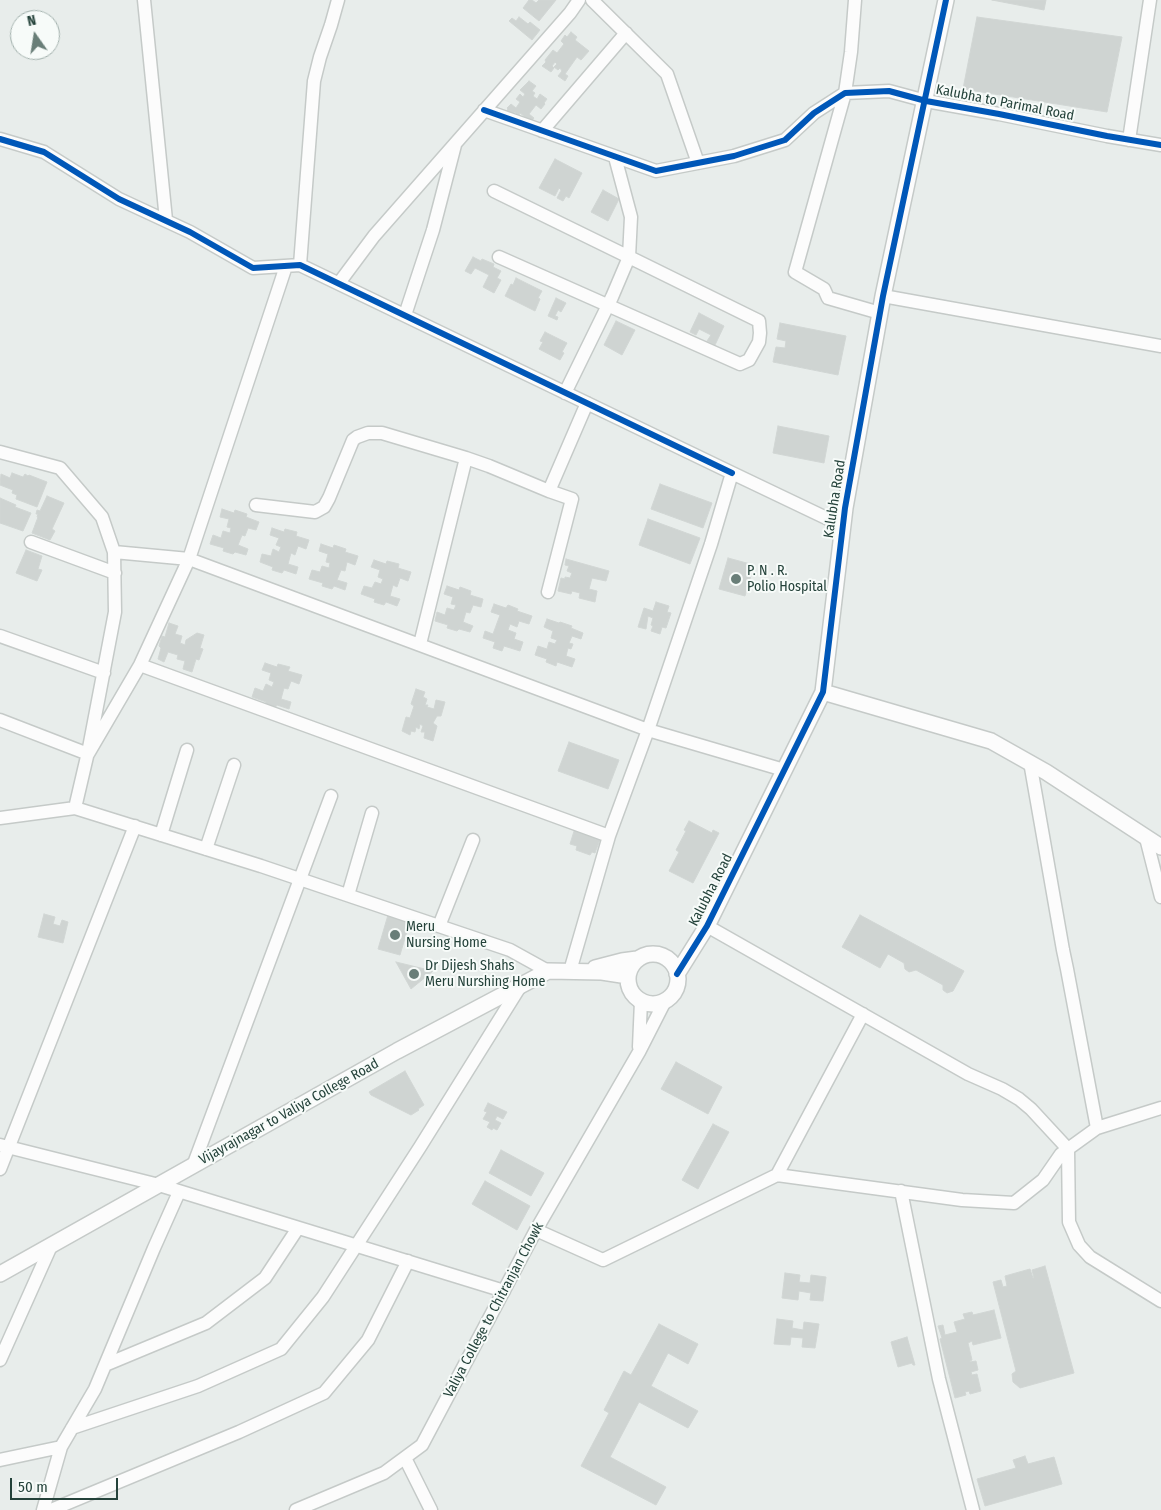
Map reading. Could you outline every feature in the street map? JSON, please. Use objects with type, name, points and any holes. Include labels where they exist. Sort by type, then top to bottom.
[{"type":"street","points":[[144,0],[166,220]]},
{"type":"street","points":[[300,265],[314,81],[338,0]]},
{"type":"street","points":[[339,283],[374,236],[570,13],[579,0]]},
{"type":"street","points":[[592,0],[668,74],[698,163]]},
{"type":"street","points":[[855,0],[851,52],[845,93],[795,272],[824,289],[828,298],[880,313]]},
{"type":"street","name":"Kalubha Road","points":[[677,974],[704,932],[823,692],[843,526],[883,296],[946,0]]},
{"type":"street","points":[[1129,140],[1150,0]]},
{"type":"street","points":[[542,131],[626,33]]},
{"type":"street","name":"Kalubha to Parimal Road","points":[[845,93],[889,91],[926,101],[1161,146]]},
{"type":"street","points":[[484,110],[656,172],[734,156],[785,140],[814,113],[845,93]]},
{"type":"street","points":[[0,139],[44,152],[119,199],[190,232],[253,268],[300,265],[843,526]]},
{"type":"street","points":[[405,315],[433,230],[456,142]]},
{"type":"street","points":[[565,393],[629,257],[631,217],[615,157]]},
{"type":"street","points":[[494,191],[759,322],[759,342],[749,360],[740,364],[498,257]]},
{"type":"street","points":[[88,754],[140,665],[189,559],[286,266]]},
{"type":"street","points":[[883,296],[1161,346]]},
{"type":"street","points":[[549,491],[587,403]]},
{"type":"street","points":[[256,505],[315,512],[324,507],[353,440],[368,433],[382,433],[466,458],[572,499],[548,592]]},
{"type":"street","points":[[0,452],[60,468],[102,517],[114,552],[116,612],[88,754],[75,808]]},
{"type":"street","points":[[420,644],[466,458]]},
{"type":"street","points":[[577,971],[609,836],[648,730],[711,544],[732,473]]},
{"type":"street","points":[[30,542],[115,573]]},
{"type":"street","points":[[114,552],[189,559],[648,730],[784,770]]},
{"type":"street","points":[[0,636],[104,673]]},
{"type":"street","points":[[140,665],[609,836]]},
{"type":"street","points":[[823,692],[991,741],[1030,762],[1161,847]]},
{"type":"street","points":[[0,720],[88,754]]},
{"type":"street","points":[[161,835],[187,750]]},
{"type":"street","points":[[1030,762],[1061,941],[1097,1128]]},
{"type":"street","points":[[206,849],[234,765]]},
{"type":"street","points":[[193,1166],[331,796]]},
{"type":"street","points":[[0,818],[75,808],[300,879],[510,950],[548,971]]},
{"type":"street","points":[[348,895],[372,813]]},
{"type":"street","points":[[0,1169],[4,1146],[135,826]]},
{"type":"street","points":[[1146,838],[1161,898]]},
{"type":"street","points":[[439,926],[473,840]]},
{"type":"street","points":[[704,932],[863,1014],[968,1074],[1019,1099],[1031,1109],[1068,1149],[1069,1222],[1079,1245],[1090,1257],[1161,1301]]},
{"type":"street","name":"Kalubha Road","points":[[666,958],[704,932]]},
{"type":"street","points":[[651,954],[659,954],[671,962],[677,974],[678,982],[671,996],[665,1001],[649,1004],[635,997],[630,990],[628,976],[632,964],[637,959],[651,954]]},
{"type":"street","name":"Vijayrajnagar to Valiya College Road","points":[[577,971],[637,959]]},
{"type":"street","name":"Vijayrajnagar to Valiya College Road","points":[[0,1274],[397,1051],[548,971],[577,971],[628,976]]},
{"type":"street","points":[[72,1428],[198,1386],[281,1349],[323,1297],[420,1147],[521,985]]},
{"type":"street","name":"Valiya College to Chitranjan Chowk","points":[[639,1052],[641,1001]]},
{"type":"street","name":"Valiya College to Chitranjan Chowk","points":[[296,1510],[384,1473],[422,1445],[536,1230],[639,1052],[665,1001]]},
{"type":"street","points":[[777,1175],[863,1014]]},
{"type":"street","points":[[536,1230],[603,1260],[777,1175],[962,1200],[1014,1203],[1043,1180],[1061,1154],[1097,1128],[1161,1108]]},
{"type":"street","points":[[4,1146],[159,1186],[504,1291]]},
{"type":"street","points":[[43,1510],[61,1446],[95,1389],[179,1192]]},
{"type":"street","points":[[901,1192],[939,1379],[973,1510]]},
{"type":"street","points":[[105,1365],[206,1323],[265,1278],[298,1228]]},
{"type":"street","points":[[0,1360],[51,1246]]},
{"type":"street","points":[[51,1510],[239,1432],[324,1393],[368,1340],[408,1261]]},
{"type":"street","points":[[0,1460],[61,1446]]},
{"type":"street","points":[[405,1458],[431,1510]]},
{"type":"building","points":[[529,0],[536,3],[539,0],[556,0],[539,21],[523,8]]},
{"type":"building","points":[[992,0],[1046,0],[1044,10]]},
{"type":"building","points":[[519,17],[528,24],[530,22],[540,30],[532,40],[509,21],[512,18],[516,21]]},
{"type":"building","points":[[977,17],[1122,37],[1107,112],[963,89]]},
{"type":"building","points":[[571,32],[577,37],[575,40],[589,51],[581,60],[577,57],[565,74],[568,76],[565,81],[558,76],[562,71],[560,68],[558,70],[554,67],[557,64],[555,62],[551,72],[542,66],[553,50],[557,53],[564,44],[561,41],[565,35],[567,37]]},
{"type":"building","points":[[529,81],[536,86],[532,91],[535,93],[533,96],[537,99],[540,94],[547,99],[541,109],[536,105],[529,114],[534,118],[528,125],[520,122],[525,117],[520,113],[519,115],[514,112],[510,117],[505,113],[511,104],[516,108],[520,102],[516,99],[520,94],[523,97],[525,94],[520,90]]},
{"type":"building","points":[[555,159],[582,173],[569,198],[566,196],[563,201],[557,198],[561,190],[559,188],[555,196],[539,188]]},
{"type":"building","points":[[603,190],[619,199],[608,221],[591,212]]},
{"type":"building","points":[[473,257],[494,264],[493,267],[501,271],[497,278],[501,280],[494,293],[483,287],[489,275],[475,268],[471,274],[465,271]]},
{"type":"building","points":[[516,278],[542,291],[535,311],[505,296]]},
{"type":"building","points":[[556,298],[566,303],[561,312],[558,310],[555,316],[558,317],[557,320],[548,316]]},
{"type":"building","points":[[699,313],[724,326],[715,345],[707,341],[711,335],[699,329],[696,335],[690,332]]},
{"type":"building","points":[[616,321],[635,330],[622,355],[604,345]]},
{"type":"building","points":[[780,323],[846,336],[838,375],[773,362],[776,347],[785,348],[786,341],[777,339]]},
{"type":"building","points":[[545,332],[567,343],[560,360],[539,349],[543,342],[540,341]]},
{"type":"building","points":[[778,426],[829,436],[824,463],[773,453]]},
{"type":"building","points":[[12,473],[23,477],[25,474],[29,475],[47,482],[37,507],[16,499],[17,495],[12,493],[13,490],[0,485],[1,474],[10,478]]},
{"type":"building","points":[[660,484],[712,503],[703,528],[651,509]]},
{"type":"building","points":[[47,496],[64,503],[52,529],[55,531],[50,540],[32,533],[38,517],[38,514],[36,514],[37,510],[40,511]]},
{"type":"building","points":[[0,498],[16,505],[15,507],[31,513],[23,531],[0,523]]},
{"type":"building","points":[[222,509],[234,513],[235,510],[247,514],[246,517],[259,522],[256,530],[248,528],[245,536],[242,535],[238,545],[248,549],[246,555],[223,551],[224,548],[210,544],[213,535],[221,538],[223,531],[230,533],[231,528],[227,527],[229,519],[220,517]]},
{"type":"building","points":[[648,519],[700,538],[690,564],[639,545]]},
{"type":"building","points":[[272,528],[284,532],[285,529],[297,532],[296,536],[309,540],[306,549],[298,546],[295,555],[291,553],[288,564],[298,567],[296,574],[284,570],[282,573],[272,570],[273,567],[260,562],[262,554],[271,556],[273,549],[279,552],[281,547],[276,545],[279,538],[270,535]]},
{"type":"building","points":[[321,544],[333,548],[334,545],[346,549],[345,552],[358,556],[355,565],[347,562],[345,571],[341,570],[337,580],[347,583],[345,590],[334,586],[332,589],[322,586],[323,583],[309,579],[312,570],[320,572],[322,566],[329,568],[330,563],[326,562],[328,554],[319,551]]},
{"type":"building","points":[[26,550],[42,556],[38,569],[42,570],[37,581],[16,573]]},
{"type":"building","points":[[728,558],[754,565],[745,596],[719,589]]},
{"type":"building","points":[[566,559],[609,571],[606,581],[592,578],[589,589],[597,591],[595,602],[579,598],[580,593],[572,591],[571,594],[558,591],[561,578],[570,578],[572,573],[567,571],[569,566],[565,565]]},
{"type":"building","points":[[374,560],[386,564],[387,561],[399,564],[398,568],[411,572],[408,581],[400,578],[397,587],[393,585],[390,596],[400,599],[397,606],[386,602],[384,605],[374,602],[375,599],[361,594],[364,586],[372,588],[375,582],[381,584],[383,579],[378,577],[380,570],[371,567]]},
{"type":"building","points":[[447,586],[459,590],[460,587],[471,591],[470,595],[483,599],[481,607],[473,605],[470,613],[466,612],[463,622],[473,626],[470,632],[447,628],[448,625],[435,621],[437,612],[445,615],[447,608],[454,610],[456,605],[451,604],[453,597],[444,594]]},
{"type":"building","points":[[656,602],[669,606],[667,612],[671,613],[666,628],[662,627],[660,634],[651,631],[653,618],[648,616],[646,629],[638,627],[644,608],[653,611]]},
{"type":"building","points":[[494,604],[506,608],[508,605],[518,609],[517,611],[532,616],[529,624],[519,621],[517,627],[510,624],[508,630],[516,633],[514,639],[523,642],[520,651],[504,646],[502,651],[493,648],[495,642],[483,638],[485,631],[493,634],[500,615],[491,612]]},
{"type":"building","points":[[547,619],[572,626],[571,628],[583,633],[581,639],[572,636],[569,643],[573,644],[571,649],[568,648],[566,656],[575,659],[572,667],[557,662],[556,666],[546,662],[547,659],[535,655],[538,646],[547,649],[549,642],[555,644],[557,640],[551,638],[553,631],[544,627]]},
{"type":"building","points":[[169,623],[178,626],[175,634],[182,636],[180,643],[185,645],[186,640],[197,633],[204,635],[200,648],[203,649],[199,660],[196,659],[192,672],[183,669],[185,661],[177,659],[178,655],[168,652],[164,662],[158,659],[162,636],[165,637]]},
{"type":"building","points":[[265,663],[277,667],[278,664],[290,667],[288,671],[302,675],[299,684],[291,681],[288,689],[284,688],[281,699],[291,702],[289,709],[277,705],[275,708],[265,704],[266,702],[252,697],[255,688],[263,691],[266,684],[272,687],[274,682],[269,680],[271,673],[262,670]]},
{"type":"building","points":[[416,689],[425,692],[423,697],[427,699],[425,705],[428,705],[427,707],[434,709],[436,700],[445,702],[441,716],[437,716],[433,723],[437,726],[433,741],[424,738],[425,732],[421,732],[423,726],[420,724],[419,729],[416,727],[415,732],[411,731],[410,735],[402,731],[406,717],[410,718],[414,706],[411,704]]},
{"type":"building","points":[[569,742],[619,760],[608,789],[558,771]]},
{"type":"building","points":[[689,821],[712,833],[713,830],[719,833],[693,883],[669,871],[679,852],[676,850]]},
{"type":"building","points":[[575,828],[601,837],[595,853],[592,852],[590,855],[576,850],[577,846],[570,844]]},
{"type":"building","points":[[44,914],[55,917],[53,924],[60,926],[62,920],[68,922],[63,943],[38,937]]},
{"type":"building","points":[[388,915],[410,921],[400,955],[378,949]]},
{"type":"building","points":[[860,915],[964,971],[953,991],[947,993],[943,990],[943,985],[916,970],[909,972],[905,969],[904,963],[888,954],[880,968],[842,947]]},
{"type":"building","points":[[396,962],[433,971],[411,989]]},
{"type":"building","points":[[676,1062],[722,1087],[708,1114],[661,1089]]},
{"type":"building","points":[[405,1071],[424,1105],[411,1115],[371,1095],[369,1092]]},
{"type":"building","points":[[488,1103],[507,1112],[503,1119],[497,1116],[495,1120],[501,1123],[497,1130],[487,1127],[490,1122],[483,1119],[487,1112],[484,1111]]},
{"type":"building","points":[[713,1124],[729,1132],[698,1189],[682,1180]]},
{"type":"building","points":[[501,1150],[544,1173],[531,1196],[489,1173]]},
{"type":"building","points":[[485,1181],[530,1206],[517,1230],[472,1204]]},
{"type":"building","points":[[1045,1266],[1074,1373],[1020,1388],[1013,1382],[1012,1374],[1016,1371],[993,1282],[1001,1280],[1003,1287],[1007,1286],[1005,1276],[1030,1269],[1034,1278],[1032,1270]]},
{"type":"building","points":[[785,1273],[800,1275],[799,1282],[810,1283],[811,1275],[826,1277],[823,1301],[810,1300],[811,1293],[799,1291],[798,1300],[782,1298]]},
{"type":"building","points":[[994,1310],[1001,1338],[973,1345],[972,1341],[968,1343],[972,1360],[970,1362],[976,1361],[978,1370],[971,1372],[972,1375],[977,1374],[981,1391],[970,1394],[969,1391],[965,1392],[966,1395],[955,1398],[938,1326],[943,1325],[945,1335],[957,1332],[954,1322],[965,1319],[963,1314],[972,1312],[973,1315]]},
{"type":"building","points":[[777,1319],[793,1321],[792,1328],[803,1330],[804,1322],[819,1324],[815,1348],[802,1347],[803,1338],[791,1337],[790,1345],[774,1344]]},
{"type":"building","points":[[659,1324],[698,1344],[688,1364],[668,1353],[651,1386],[698,1411],[688,1428],[639,1402],[610,1457],[666,1487],[656,1505],[581,1466],[609,1413],[604,1410],[624,1371],[631,1375]]},
{"type":"building","points":[[907,1337],[915,1365],[912,1363],[898,1367],[891,1342]]},
{"type":"building","points":[[1025,1456],[1028,1464],[1054,1457],[1062,1484],[985,1506],[977,1479],[1016,1468],[1013,1460]]},
{"type":"cycle path","points":[[677,974],[707,926],[823,692],[845,508],[883,296],[946,0]]},
{"type":"cycle path","points":[[484,110],[656,171],[734,156],[785,140],[814,113],[845,93],[889,91],[926,101],[1161,145]]},
{"type":"cycle path","points":[[0,139],[44,152],[119,199],[190,232],[253,268],[300,265],[732,473]]},
{"type":"place","name":"P. N . R. Polio Hospital","points":[[736,579]]},
{"type":"place","name":"Meru Nursing Home","points":[[395,935]]},
{"type":"place","name":"Dr Dijesh Shahs Meru Nurshing Home","points":[[414,974]]}]
